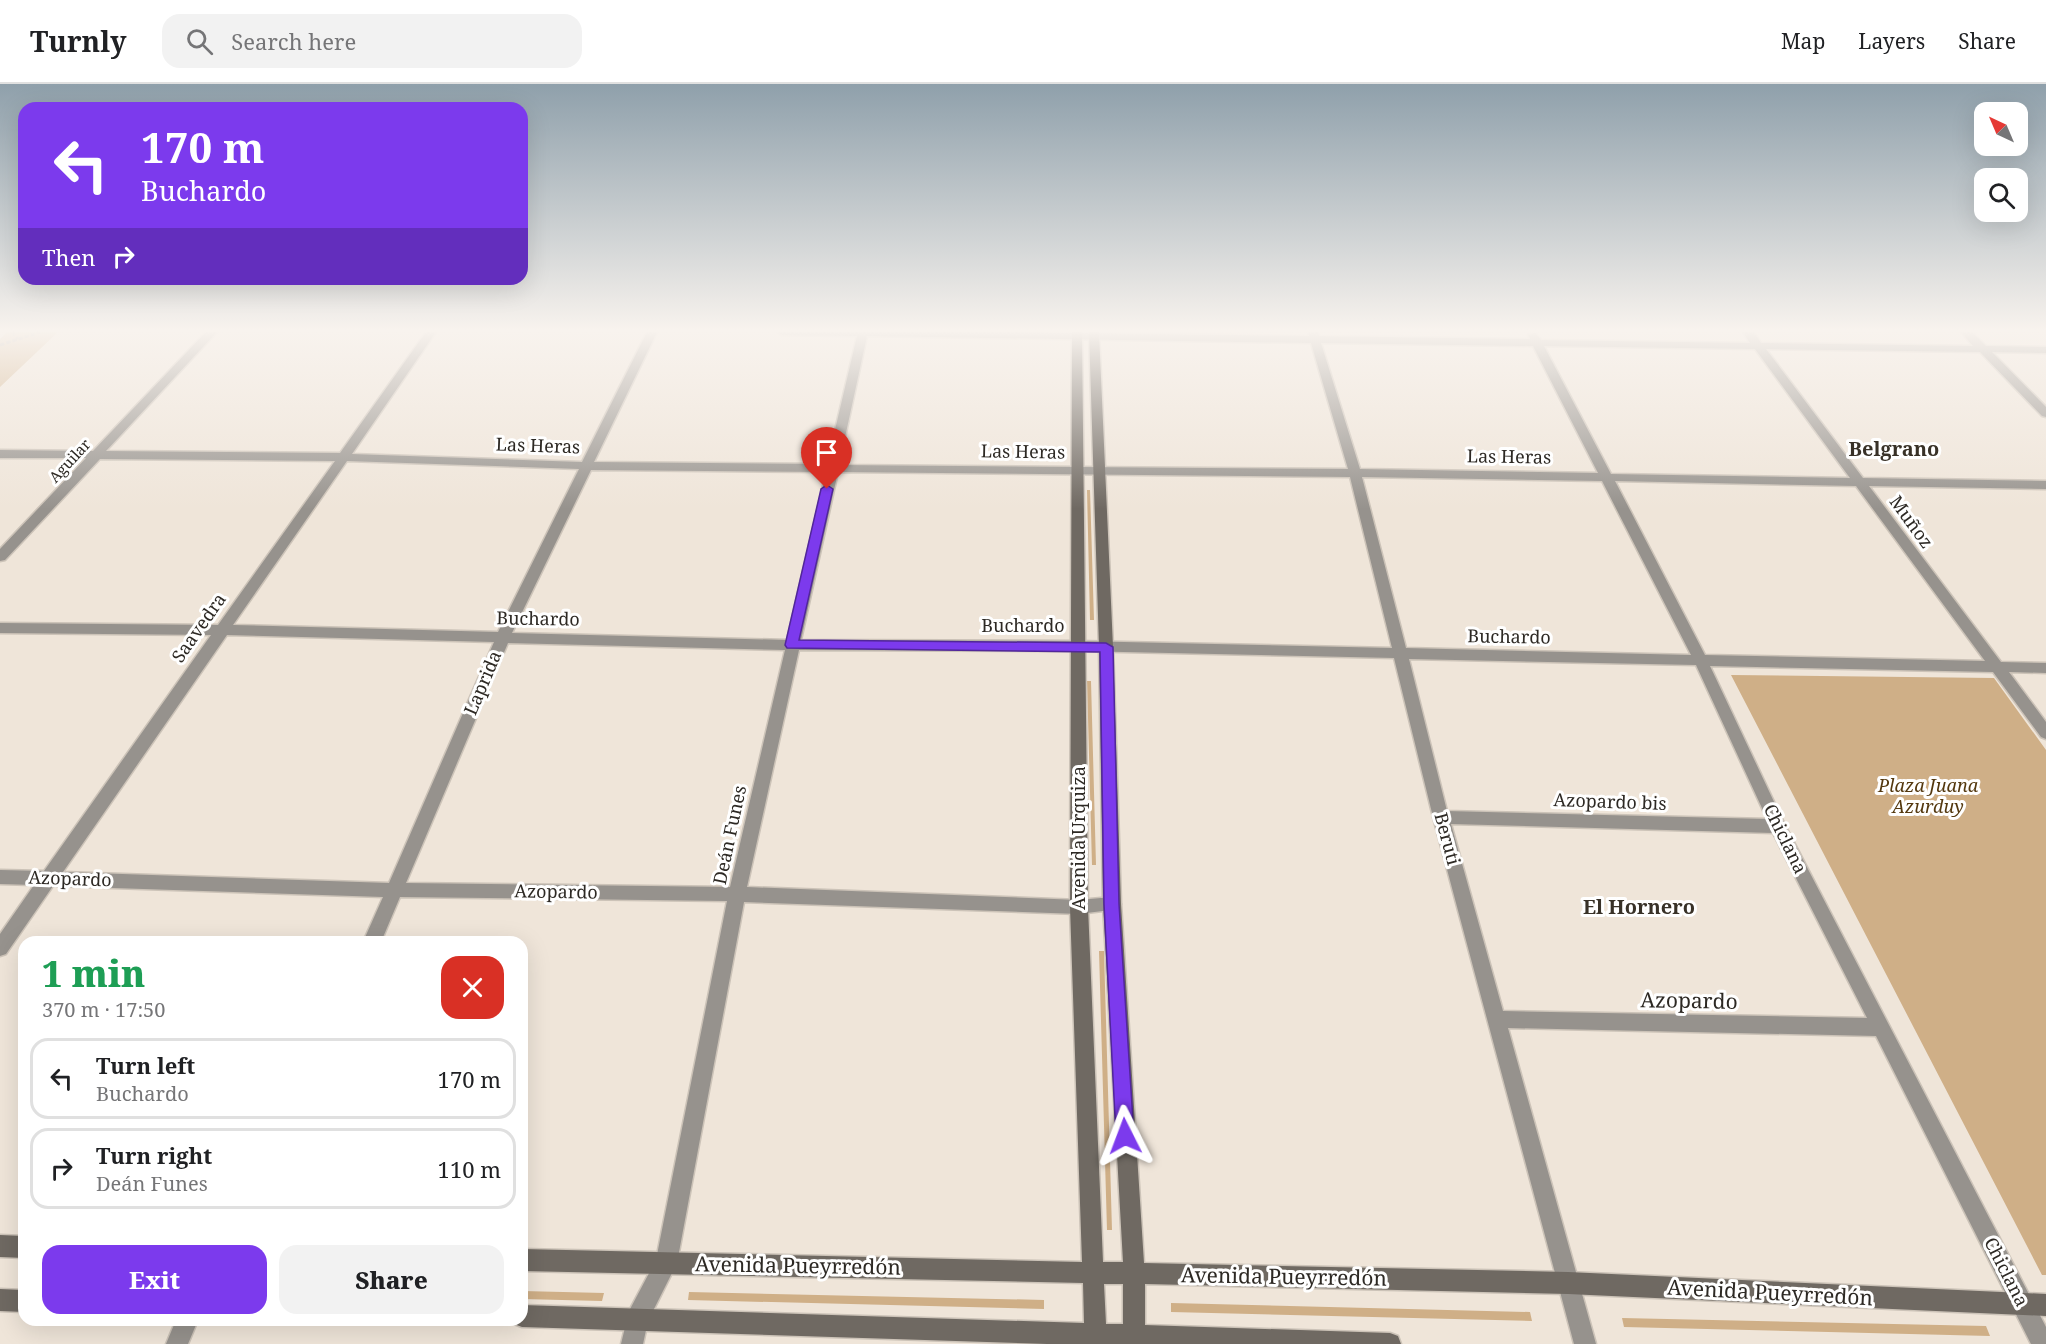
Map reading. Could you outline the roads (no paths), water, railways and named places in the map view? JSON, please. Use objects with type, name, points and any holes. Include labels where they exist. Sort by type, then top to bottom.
[{"type":"main road","name":"Avenida Urquiza","points":[[1077,391],[1079,907],[1096,1340]]},
{"type":"main road","points":[[1097,391],[1112,904],[1134,1275],[1134,1340]]},
{"type":"main road","points":[[0,1246],[18,1247]]},
{"type":"main road","name":"Avenida Pueyrredón","points":[[528,1260],[1568,1283],[2046,1305]]},
{"type":"main road","points":[[0,1300],[18,1301]]},
{"type":"main road","points":[[528,1316],[1096,1340],[1390,1344]]},
{"type":"street","name":"Aguilar","points":[[0,557],[157,391]]},
{"type":"street","name":"Saavedra","points":[[0,948],[389,391]]},
{"type":"street","name":"Laprida","points":[[375,936],[503,638],[622,391]]},
{"type":"street","name":"Deán Funes","points":[[632,1344],[637,1319],[666,1263],[737,894],[850,391]]},
{"type":"street","name":"Beruti","points":[[1330,391],[1355,473],[1441,817],[1585,1344]]},
{"type":"street","name":"Chiclana","points":[[1562,391],[1700,660],[1778,826],[2043,1344]]},
{"type":"street","name":"Muñoz","points":[[1792,391],[2046,733]]},
{"type":"street","points":[[2023,391],[2046,414]]},
{"type":"street","name":"Las Heras","points":[[0,454],[342,457],[586,466],[832,466],[2046,485]]},
{"type":"street","name":"Buchardo","points":[[0,628],[222,630],[792,645],[1078,646],[2046,668]]},
{"type":"street","name":"Azopardo bis","points":[[1441,817],[1778,826]]},
{"type":"street","name":"Azopardo","points":[[0,877],[394,890],[737,894],[1079,907],[1112,904]]},
{"type":"street","name":"Azopardo","points":[[1496,1019],[1881,1027]]},
{"type":"street","points":[[177,1344],[185,1326]]},
{"type":"district","name":"Belgrano","points":[[1894,449]]},
{"type":"district","name":"El Hornero","points":[[1639,907]]},
{"type":"park label","name":"Plaza Juana Azurduy","points":[[1928,796]]}]
